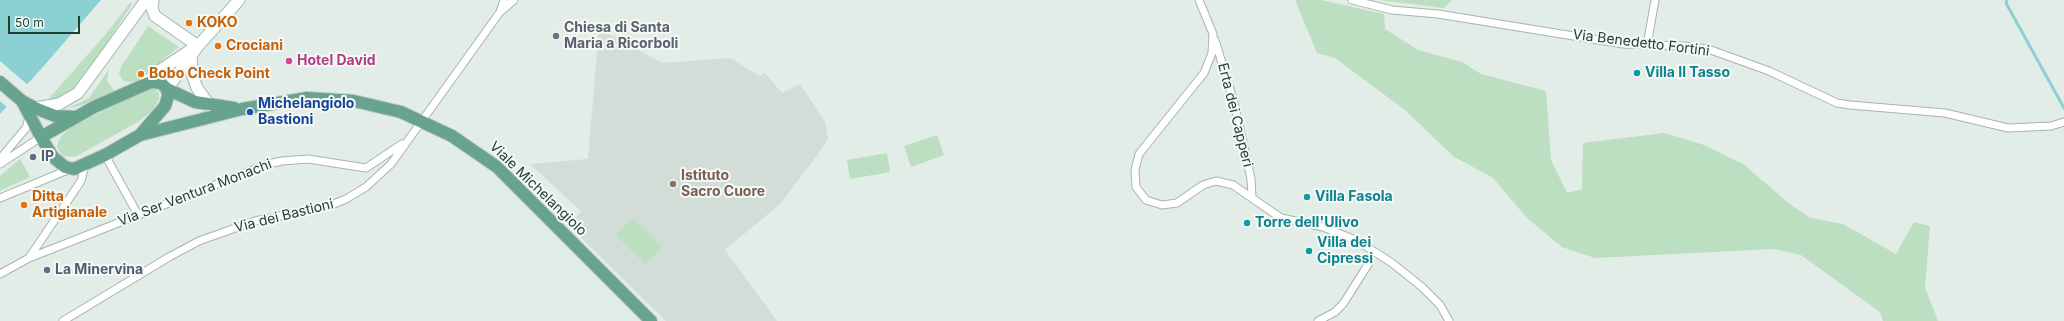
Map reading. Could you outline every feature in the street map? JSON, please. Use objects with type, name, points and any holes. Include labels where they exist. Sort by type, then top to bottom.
[{"type":"main road","points":[[0,82],[29,108],[55,116],[75,117]]},
{"type":"main road","points":[[41,137],[75,117],[145,83],[158,82],[167,89],[195,102],[210,106],[242,109]]},
{"type":"main road","points":[[140,135],[165,106],[168,96],[167,89]]},
{"type":"main road","name":"Viale Michelangiolo","points":[[242,109],[292,99],[338,99],[385,107],[421,120],[452,136],[497,167],[651,321]]},
{"type":"main road","points":[[29,108],[41,137],[56,160],[70,169],[85,165],[140,135],[242,109]]},
{"type":"street","points":[[0,159],[26,128],[29,108],[59,104],[78,93],[146,0]]},
{"type":"street","points":[[153,0],[152,8],[155,16],[198,46]]},
{"type":"street","points":[[167,89],[198,46],[239,0]]},
{"type":"street","points":[[500,12],[504,0]]},
{"type":"street","points":[[500,12],[514,0]]},
{"type":"street","name":"Erta dei Capperi","points":[[1198,0],[1213,34],[1235,106],[1250,179],[1252,197]]},
{"type":"street","name":"Via Benedetto Fortini","points":[[1352,0],[1392,10],[1438,14],[1623,44],[1708,49],[1769,71],[1838,103],[1945,114],[2008,128],[2051,126],[2064,122]]},
{"type":"street","points":[[1647,45],[1655,0]]},
{"type":"street","name":"Via dei Bastioni","points":[[63,321],[168,257],[206,238],[255,221],[323,208],[346,199],[377,177],[391,164],[421,120],[477,47],[500,12]]},
{"type":"street","points":[[1213,34],[1212,53],[1204,73],[1139,154],[1135,170],[1136,187],[1146,200],[1162,206],[1177,203],[1203,185],[1216,181],[1233,185],[1281,218],[1323,227],[1358,241],[1392,263],[1422,287],[1440,305],[1449,321]]},
{"type":"street","points":[[145,83],[162,69],[198,46]]},
{"type":"street","points":[[191,56],[192,74],[197,88],[210,106]]},
{"type":"street","points":[[0,164],[41,137]]},
{"type":"street","name":"Via Ser Ventura Monachi","points":[[0,274],[28,258],[225,180],[282,161],[308,159],[366,168],[407,141]]},
{"type":"street","points":[[105,155],[138,214]]},
{"type":"street","points":[[28,258],[66,205],[81,181],[85,165]]},
{"type":"street","points":[[0,198],[70,169]]},
{"type":"street","points":[[1318,321],[1335,312],[1343,304],[1369,263]]},
{"type":"shaded area","name":"Istituto Sacro Cuore","points":[[599,29],[662,63],[730,58],[760,76],[765,73],[782,93],[800,84],[825,122],[828,139],[780,204],[725,250],[777,321],[666,321],[569,226],[581,211],[530,164],[588,159]]},
{"type":"green space","points":[[1295,0],[1321,0],[1384,14],[1385,29],[1418,50],[1462,62],[1481,74],[1546,91],[1551,160],[1567,193],[1582,189],[1583,143],[1664,133],[1704,145],[1743,164],[1791,205],[1811,218],[1843,224],[1896,254],[1914,222],[1930,226],[1925,288],[1938,321],[1883,321],[1880,312],[1801,255],[1774,249],[1595,258],[1562,247],[1527,218],[1492,177],[1454,157],[1405,110],[1335,58],[1317,53]]},
{"type":"green space","points":[[1379,0],[1452,0],[1444,8]]},
{"type":"green space","points":[[130,3],[132,4],[78,88],[61,101],[46,102],[105,35]]},
{"type":"green space","points":[[148,26],[179,47],[137,81],[123,81],[119,74],[121,67]]},
{"type":"green space","points":[[109,69],[107,80],[114,91],[82,105],[66,109],[89,98]]},
{"type":"green space","points":[[146,89],[155,89],[159,93],[159,99],[153,110],[138,122],[75,157],[64,156],[59,151],[57,146],[60,138],[69,128]]},
{"type":"green space","points":[[937,135],[944,155],[911,167],[904,146]]},
{"type":"green space","points":[[887,153],[890,172],[850,179],[847,160]]},
{"type":"green space","points":[[20,159],[30,177],[0,191],[0,176]]},
{"type":"green space","points":[[633,218],[662,247],[645,264],[616,235]]},
{"type":"water","points":[[0,0],[101,0],[0,114]]},
{"type":"pier","points":[[0,61],[29,86],[8,108],[0,101]]},
{"type":"waterway","points":[[2007,0],[2006,3],[2064,108]]},
{"type":"place","name":"KOKO","points":[[189,23]]},
{"type":"place","name":"Chiesa di Santa Maria a Ricorboli","points":[[556,36]]},
{"type":"place","name":"Crociani","points":[[218,46]]},
{"type":"place","name":"Hotel David","points":[[289,61]]},
{"type":"place","name":"Villa Il Tasso","points":[[1637,73]]},
{"type":"place","name":"Bobo Check Point","points":[[141,74]]},
{"type":"place","name":"Michelangiolo Bastioni","points":[[250,112]]},
{"type":"place","name":"IP","points":[[33,157]]},
{"type":"place","name":"Istituto Sacro Cuore","points":[[673,184]]},
{"type":"place","name":"Villa Fasola","points":[[1307,197]]},
{"type":"place","name":"Ditta Artigianale","points":[[24,205]]},
{"type":"place","name":"Torre dell'Ulivo","points":[[1247,223]]},
{"type":"place","name":"Villa dei Cipressi","points":[[1309,251]]},
{"type":"place","name":"La Minervina","points":[[47,270]]}]
